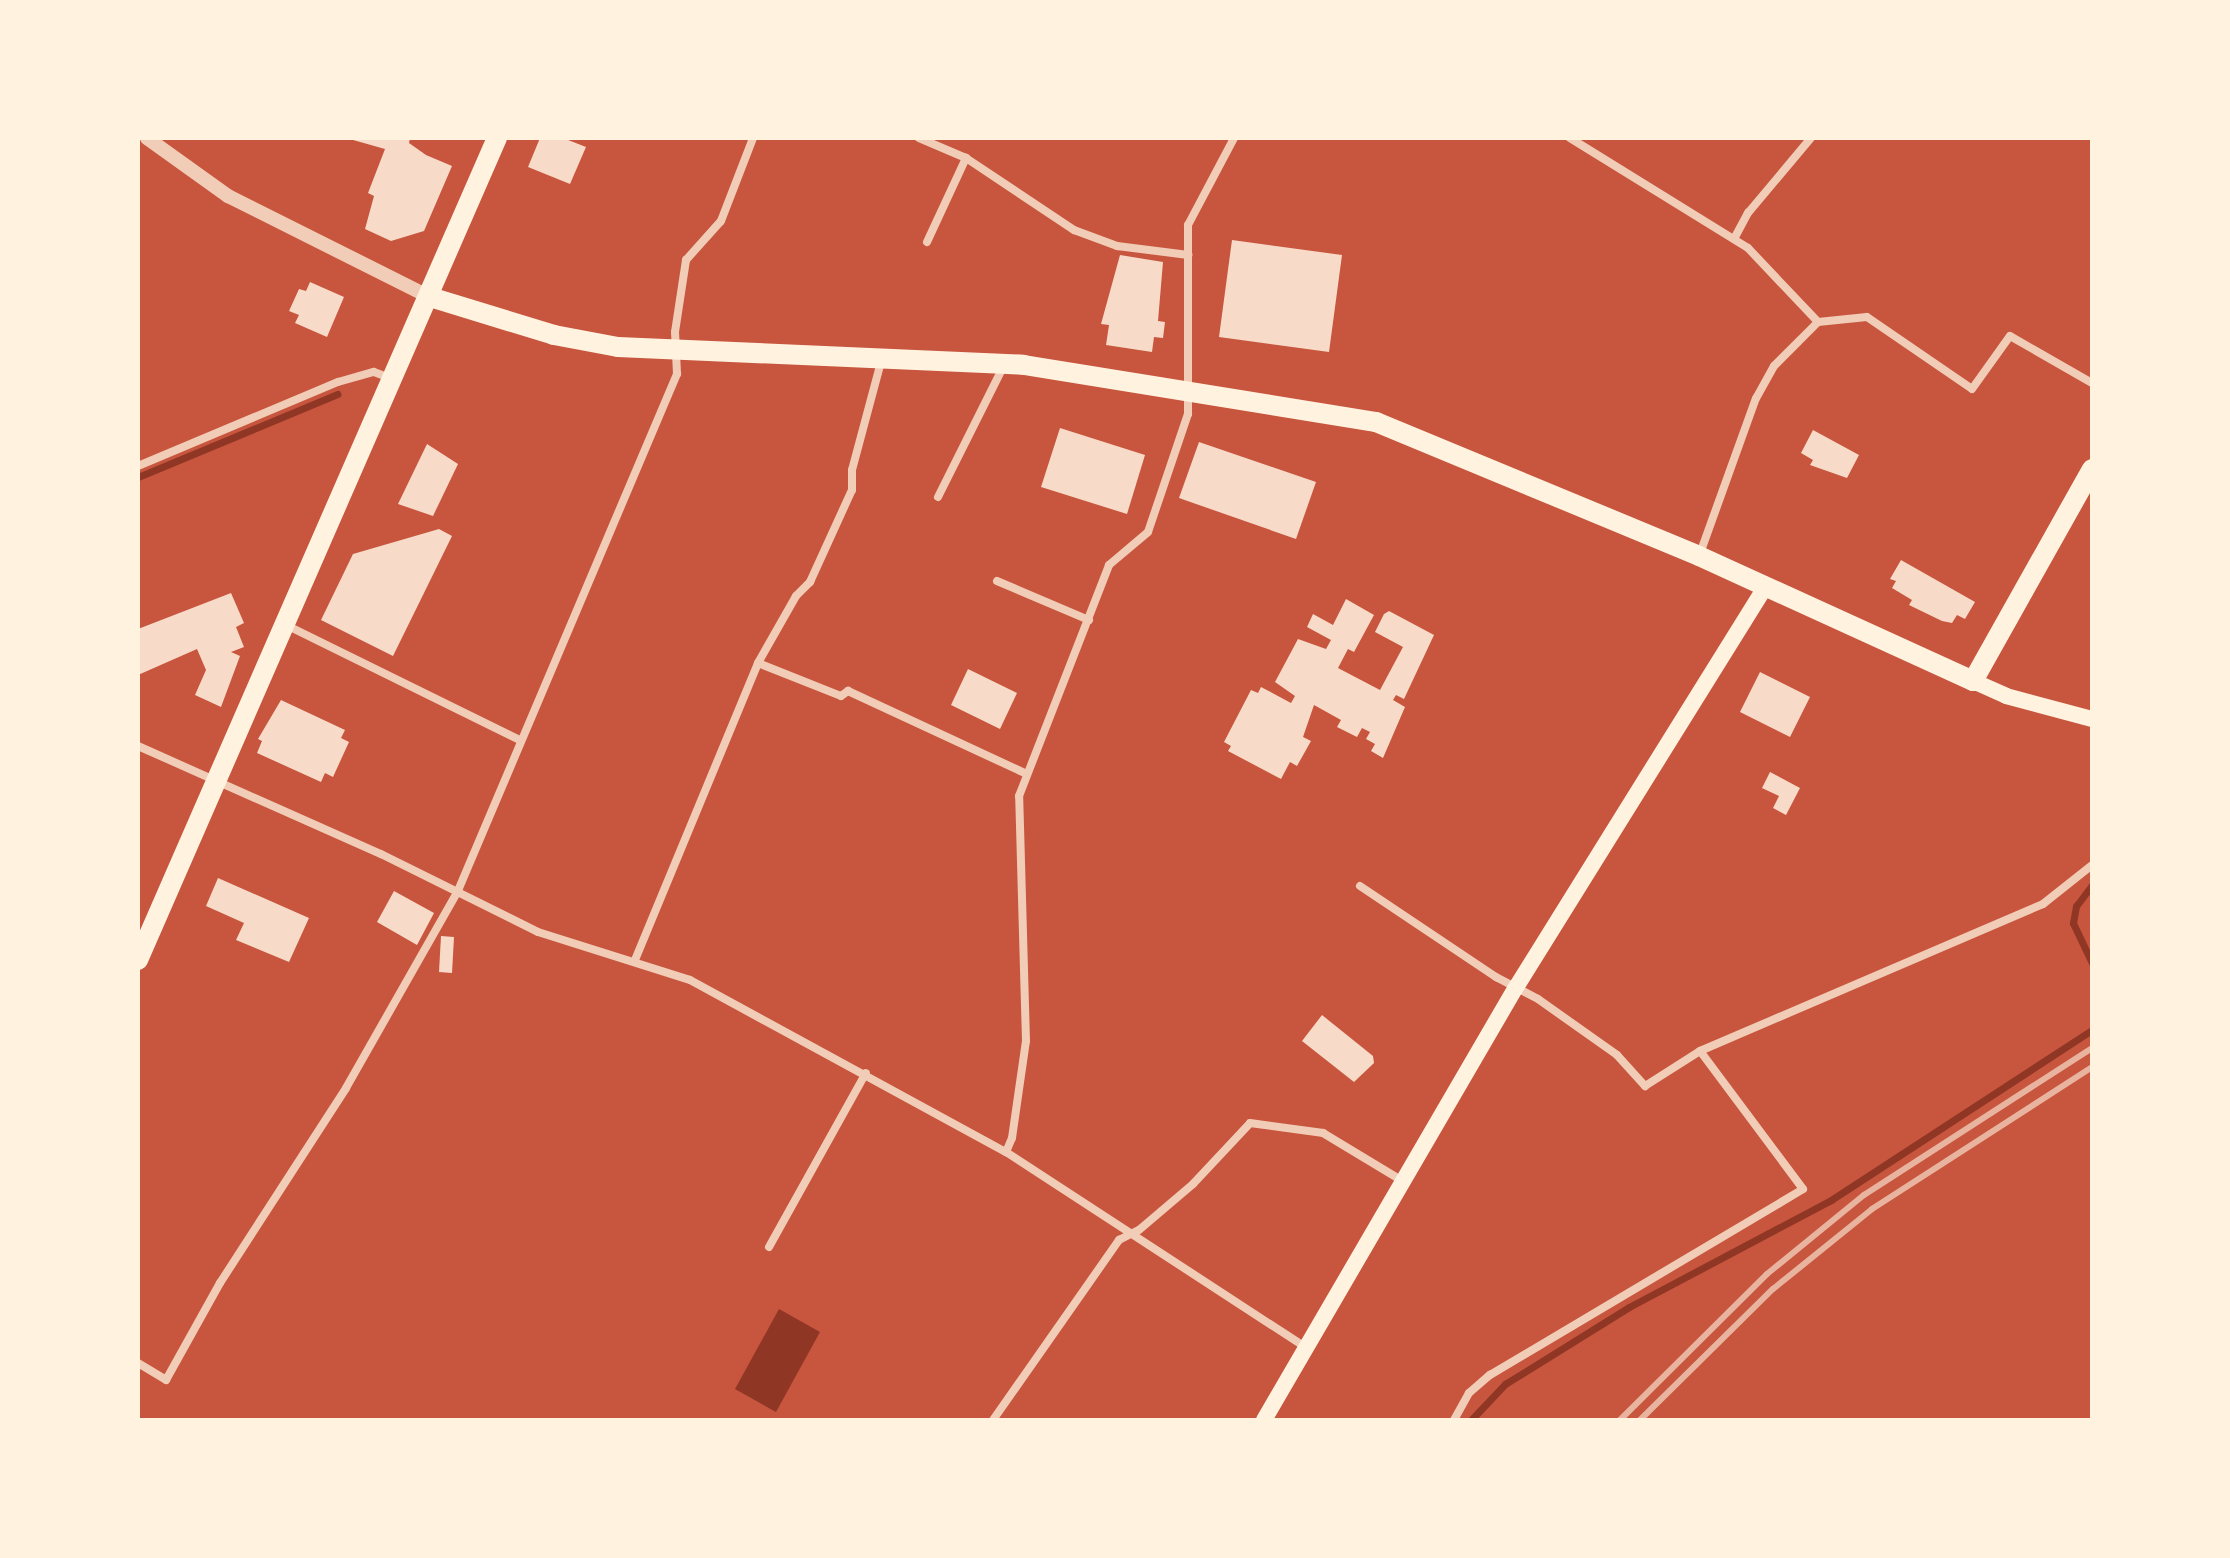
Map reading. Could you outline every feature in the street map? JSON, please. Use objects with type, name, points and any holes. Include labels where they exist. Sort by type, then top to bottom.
[{"type":"highway","points":[[138,960],[497,138]]},
{"type":"highway","points":[[430,297],[554,335],[675,352],[1004,364],[1185,389],[1376,422],[1699,556],[1973,681],[2092,469]]},
{"type":"main road","points":[[1264,1420],[1515,989],[1765,587]]},
{"type":"main road","points":[[1973,681],[2006,696],[2092,719]]},
{"type":"street","points":[[147,138],[228,196],[430,297]]},
{"type":"street","points":[[138,1363],[166,1380],[220,1283],[346,1088],[457,893],[677,374],[675,352],[686,260],[721,221],[753,138]]},
{"type":"street","points":[[919,138],[966,158],[1074,230],[1117,246],[1188,255]]},
{"type":"street","points":[[1006,1152],[1012,1138],[1026,1041],[1019,796],[1109,565],[1148,532],[1188,414],[1185,389],[1188,225],[1234,138]]},
{"type":"street","points":[[1570,138],[1734,239],[1818,322]]},
{"type":"street","points":[[1734,239],[1748,213],[1811,138]]},
{"type":"street","points":[[927,242],[966,158]]},
{"type":"street","points":[[1699,556],[1756,398],[1774,366],[1818,322],[1867,317],[1972,389],[2010,336],[2092,383]]},
{"type":"street","points":[[635,960],[758,663],[796,596],[810,582],[852,490],[852,470],[882,358]]},
{"type":"street","points":[[938,497],[1004,364]]},
{"type":"street","points":[[138,466],[338,382],[374,372],[392,378]]},
{"type":"street","points":[[997,581],[1089,620]]},
{"type":"street","points":[[283,624],[520,740]]},
{"type":"street","points":[[758,663],[841,696],[848,691],[1027,774]]},
{"type":"street","points":[[138,746],[215,779],[538,932],[635,960],[690,980],[866,1073],[1006,1152],[1305,1347]]},
{"type":"street","points":[[1360,886],[1515,989],[1538,999],[1617,1055],[1645,1086],[1700,1051],[2043,904],[2092,865]]},
{"type":"street","points":[[1454,1420],[1469,1393],[1490,1375],[1803,1189],[1700,1051]]},
{"type":"street","points":[[769,1247],[866,1073]]},
{"type":"street","points":[[993,1420],[1119,1240],[1130,1235],[1193,1184],[1250,1123],[1323,1133],[1401,1180]]},
{"type":"shaded area","points":[[779,1309],[820,1332],[776,1412],[735,1389]]},
{"type":"building","points":[[346,138],[410,138],[409,143],[426,155],[452,166],[424,231],[391,241],[365,229],[374,196],[368,193],[385,149]]},
{"type":"building","points":[[540,138],[563,138],[586,147],[570,184],[528,167]]},
{"type":"building","points":[[1232,240],[1342,255],[1329,352],[1219,337]]},
{"type":"building","points":[[1120,255],[1163,262],[1158,321],[1165,322],[1163,338],[1154,337],[1152,352],[1106,345],[1109,325],[1101,324]]},
{"type":"building","points":[[310,282],[344,297],[327,337],[295,323],[299,315],[289,311],[299,289],[306,291]]},
{"type":"building","points":[[1060,428],[1145,455],[1127,514],[1041,487]]},
{"type":"building","points":[[1813,430],[1859,455],[1847,478],[1810,465],[1813,460],[1801,453]]},
{"type":"building","points":[[1199,442],[1316,482],[1296,539],[1179,498]]},
{"type":"building","points":[[427,444],[458,464],[433,516],[398,504]]},
{"type":"building","points":[[439,529],[452,536],[393,656],[321,620],[353,554]]},
{"type":"building","points":[[1901,560],[1975,602],[1965,619],[1957,615],[1952,623],[1942,621],[1909,605],[1912,600],[1892,588],[1896,581],[1890,579]]},
{"type":"building","points":[[231,593],[244,623],[236,627],[244,647],[231,652],[240,656],[221,707],[195,695],[206,670],[197,649],[138,675],[138,629]]},
{"type":"building","points":[[1346,599],[1374,615],[1354,652],[1348,649],[1338,668],[1380,690],[1403,647],[1375,632],[1384,614],[1389,611],[1434,635],[1404,699],[1396,695],[1393,700],[1405,707],[1383,758],[1371,751],[1375,744],[1366,739],[1370,732],[1362,728],[1357,737],[1337,727],[1341,720],[1314,705],[1303,737],[1311,741],[1297,766],[1290,762],[1281,779],[1228,751],[1231,746],[1224,742],[1251,690],[1258,693],[1261,687],[1291,703],[1295,696],[1275,682],[1298,639],[1326,649],[1331,640],[1307,627],[1313,614],[1333,625]]},
{"type":"building","points":[[968,669],[1017,693],[1000,729],[951,705]]},
{"type":"building","points":[[1760,672],[1810,697],[1790,737],[1740,712]]},
{"type":"building","points":[[281,700],[345,730],[341,738],[349,742],[333,777],[325,773],[321,782],[257,753],[262,741],[258,739]]},
{"type":"building","points":[[1770,772],[1800,788],[1786,815],[1773,808],[1779,796],[1762,788]]},
{"type":"building","points":[[218,878],[309,918],[289,962],[236,940],[244,923],[206,906]]},
{"type":"building","points":[[394,891],[434,913],[417,945],[377,922]]},
{"type":"building","points":[[441,936],[454,937],[452,973],[439,972]]},
{"type":"building","points":[[1322,1015],[1373,1056],[1374,1063],[1354,1082],[1302,1041]]},
{"type":"waterway","points":[[138,477],[337,394]]},
{"type":"waterway","points":[[2092,885],[2076,906],[2073,923],[2092,963]]},
{"type":"waterway","points":[[1471,1420],[1505,1384],[1629,1307],[1831,1200],[2092,1030]]},
{"type":"railway","points":[[1620,1420],[1767,1274],[1864,1195],[2092,1048]]},
{"type":"railway","points":[[1640,1420],[1773,1289],[1872,1209],[2092,1067]]}]
